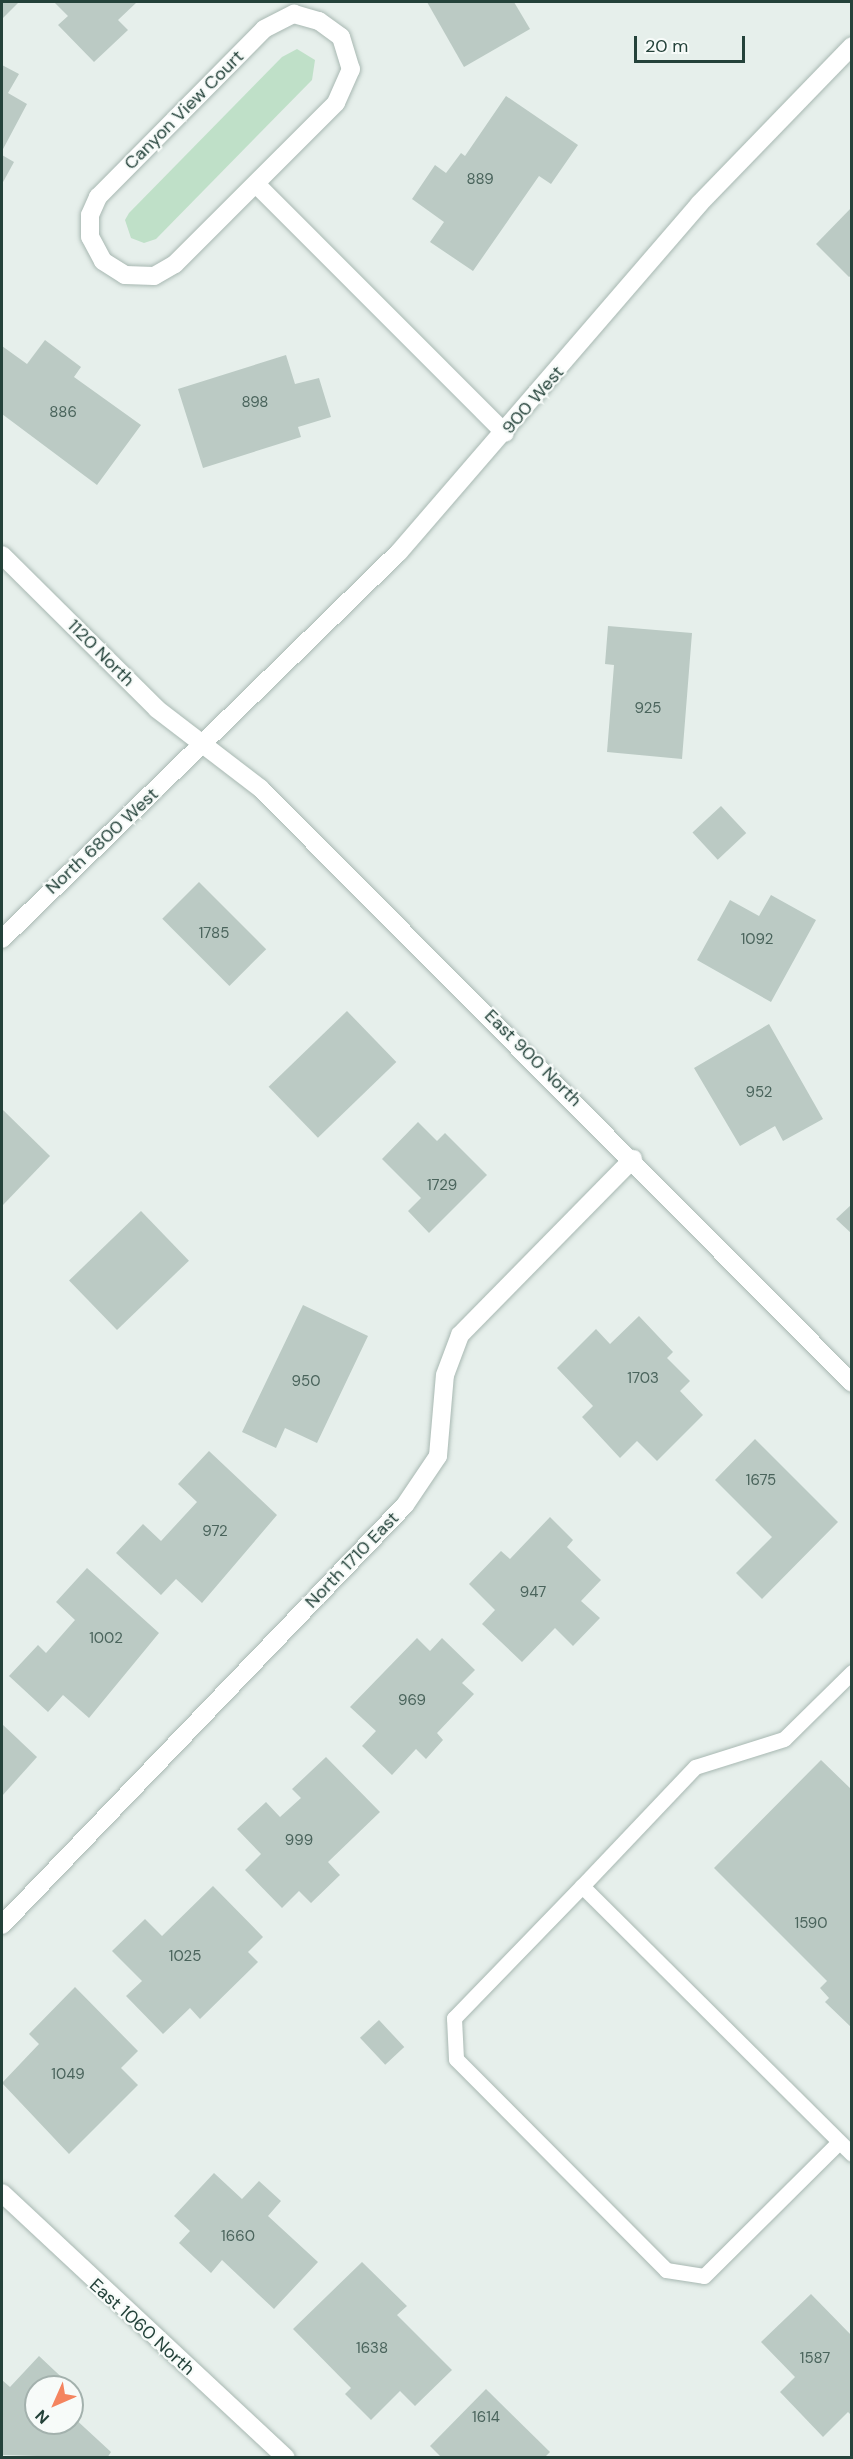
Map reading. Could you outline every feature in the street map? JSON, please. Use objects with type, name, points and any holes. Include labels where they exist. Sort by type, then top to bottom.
[{"type":"street","name":"Canyon View Court","points":[[294,14],[319,21],[341,37],[351,69],[336,103],[256,184],[176,264],[154,276],[125,275],[103,261],[90,237],[90,214],[98,197],[264,29],[294,14]]},
{"type":"street","name":"900 West","points":[[204,745],[399,552],[505,433],[745,153],[852,46]]},
{"type":"street","points":[[256,184],[505,433]]},
{"type":"street","name":"1120 North","points":[[2,555],[157,709],[204,745]]},
{"type":"street","name":"North 6800 West","points":[[2,939],[204,745]]},
{"type":"street","name":"East 900 North","points":[[204,745],[260,788],[633,1159],[852,1383]]},
{"type":"street","name":"North 1710 East","points":[[2,1925],[405,1505],[438,1456],[445,1375],[460,1335],[633,1159]]},
{"type":"street","name":"East 1060 North","points":[[2,2193],[286,2457]]},
{"type":"lane","points":[[839,2142],[704,2276],[666,2270],[456,2059],[453,2018],[695,1767],[784,1739],[852,1672]]},
{"type":"lane","points":[[582,1886],[852,2154]]},
{"type":"green space","points":[[297,49],[315,60],[312,80],[156,239],[144,243],[131,238],[125,220],[129,213],[282,57]]},
{"type":"building","points":[[2,2],[19,2],[2,19]]},
{"type":"building","points":[[54,2],[137,2],[118,20],[128,30],[94,62],[58,25],[68,16]]},
{"type":"building","points":[[427,2],[514,2],[530,29],[464,67]]},
{"type":"building","points":[[2,65],[19,74],[8,93],[27,104],[2,151]]},
{"type":"building","points":[[506,96],[578,145],[551,184],[539,176],[473,271],[430,242],[444,222],[412,199],[435,165],[446,173],[461,153],[465,156]]},
{"type":"building","points":[[2,155],[14,162],[2,184]]},
{"type":"building","points":[[852,207],[852,275],[849,277],[816,244]]},
{"type":"building","points":[[45,340],[81,367],[74,377],[141,425],[97,485],[2,414],[2,346],[27,364]]},
{"type":"building","points":[[286,355],[295,384],[319,378],[331,417],[298,427],[301,437],[203,468],[178,389]]},
{"type":"building","points":[[608,626],[692,633],[682,759],[607,752],[614,665],[605,664]]},
{"type":"building","points":[[721,806],[746,833],[718,860],[692,833]]},
{"type":"building","points":[[199,882],[266,949],[229,986],[162,919]]},
{"type":"building","points":[[771,895],[816,920],[771,1002],[697,960],[730,900],[759,916]]},
{"type":"building","points":[[347,1011],[396,1062],[318,1138],[269,1087]]},
{"type":"building","points":[[769,1024],[823,1119],[783,1141],[775,1126],[740,1146],[694,1068]]},
{"type":"building","points":[[2,1109],[50,1156],[2,1206]]},
{"type":"building","points":[[418,1122],[437,1141],[445,1133],[487,1175],[429,1233],[408,1211],[421,1198],[382,1159]]},
{"type":"building","points":[[852,1204],[852,1234],[836,1219]]},
{"type":"building","points":[[141,1211],[189,1261],[117,1330],[69,1280]]},
{"type":"building","points":[[303,1305],[368,1336],[317,1443],[285,1428],[276,1448],[242,1432]]},
{"type":"building","points":[[639,1316],[673,1352],[667,1358],[690,1381],[680,1391],[703,1415],[657,1461],[637,1441],[620,1458],[582,1417],[593,1406],[557,1368],[596,1329],[610,1344]]},
{"type":"building","points":[[755,1439],[838,1522],[762,1599],[736,1573],[772,1537],[715,1480]]},
{"type":"building","points":[[209,1451],[277,1515],[202,1603],[176,1579],[161,1595],[116,1553],[143,1524],[161,1541],[197,1502],[178,1484]]},
{"type":"building","points":[[550,1517],[573,1540],[567,1547],[601,1580],[581,1601],[600,1618],[573,1646],[555,1628],[522,1662],[482,1624],[495,1610],[469,1584],[501,1551],[510,1559]]},
{"type":"building","points":[[87,1568],[159,1633],[89,1718],[63,1695],[48,1712],[9,1676],[38,1645],[46,1653],[75,1620],[56,1602]]},
{"type":"building","points":[[417,1638],[430,1651],[442,1638],[475,1670],[462,1683],[474,1694],[437,1733],[443,1740],[426,1759],[416,1749],[392,1775],[362,1746],[376,1731],[350,1707]]},
{"type":"building","points":[[2,1724],[37,1757],[2,1796]]},
{"type":"building","points":[[326,1757],[380,1812],[328,1862],[340,1875],[311,1903],[299,1891],[282,1908],[245,1870],[261,1854],[237,1829],[266,1802],[280,1817],[301,1798],[292,1789]]},
{"type":"building","points":[[821,1760],[852,1790],[852,2028],[825,2002],[829,1998],[820,1988],[827,1981],[714,1868]]},
{"type":"building","points":[[213,1886],[263,1937],[248,1952],[258,1962],[200,2019],[190,2008],[163,2034],[126,1996],[142,1981],[112,1951],[145,1919],[162,1936]]},
{"type":"building","points":[[75,1987],[138,2051],[121,2068],[138,2085],[69,2154],[2,2083],[39,2044],[29,2034]]},
{"type":"building","points":[[379,2020],[404,2047],[385,2065],[360,2038]]},
{"type":"building","points":[[214,2173],[242,2199],[259,2181],[281,2201],[268,2216],[318,2262],[274,2309],[222,2260],[211,2273],[179,2243],[190,2231],[174,2216]]},
{"type":"building","points":[[362,2262],[407,2306],[397,2315],[452,2370],[415,2406],[400,2391],[371,2420],[345,2394],[351,2388],[293,2329]]},
{"type":"building","points":[[811,2294],[852,2336],[852,2416],[848,2412],[823,2437],[780,2392],[795,2377],[761,2342]]},
{"type":"building","points":[[39,2356],[59,2375],[24,2375],[24,2435],[84,2435],[84,2427],[111,2452],[107,2458],[2,2455],[2,2380],[10,2387]]},
{"type":"building","points":[[486,2389],[550,2452],[544,2458],[442,2458],[430,2446]]}]
